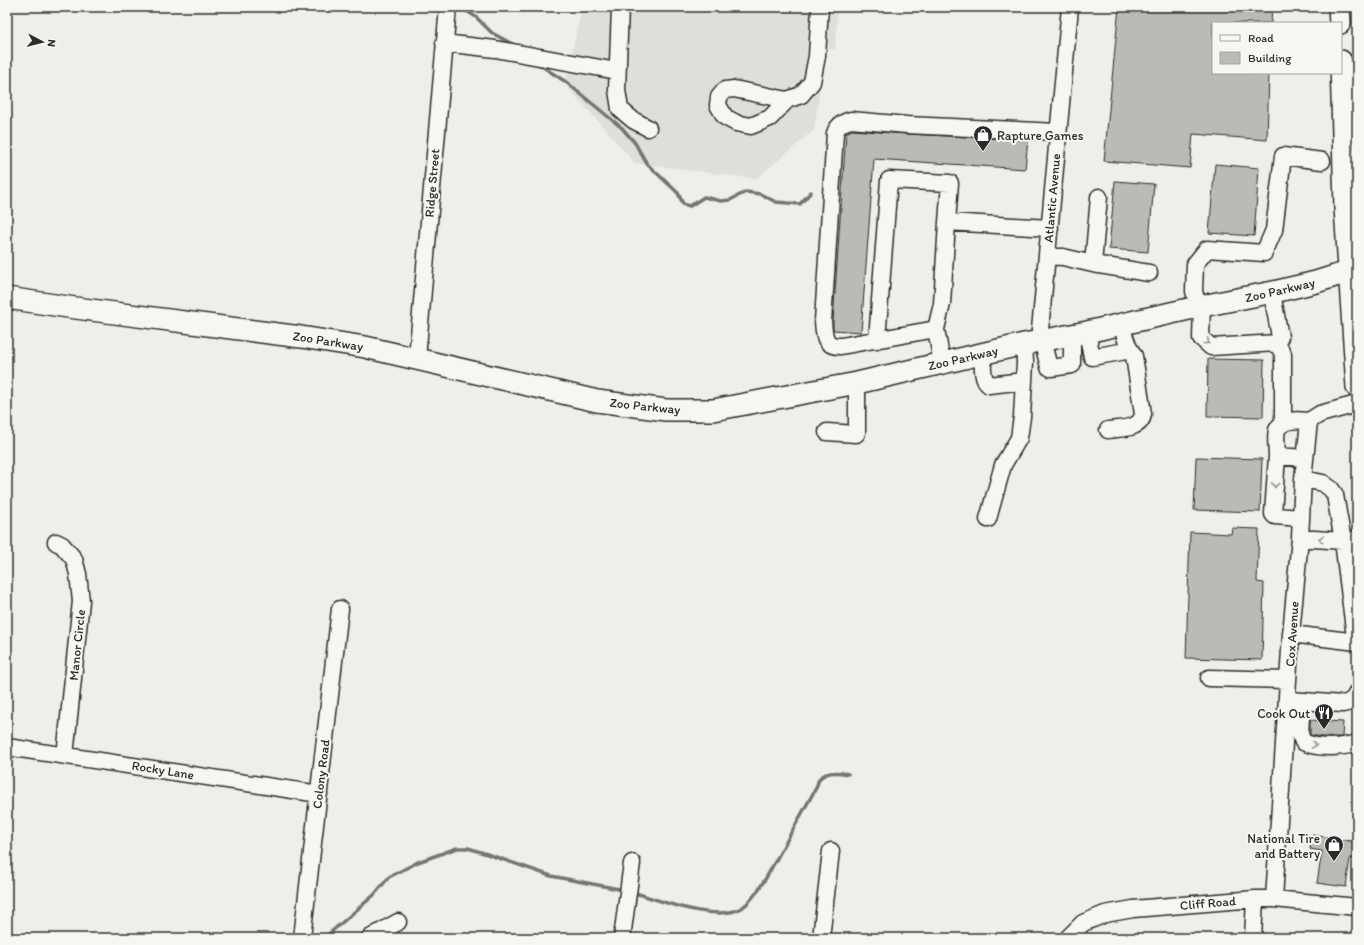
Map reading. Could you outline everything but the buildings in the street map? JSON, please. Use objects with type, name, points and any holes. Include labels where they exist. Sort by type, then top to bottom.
[{"type":"main road","points":[[1340,7],[1340,22]]},
{"type":"main road","points":[[1342,72],[1350,156],[1357,387]]},
{"type":"main road","name":"Zoo Parkway","points":[[7,298],[301,337],[364,347],[597,400],[666,410],[713,410],[857,383],[1035,342],[1272,293],[1316,282],[1353,270]]},
{"type":"street","name":"Ridge Street","points":[[417,358],[448,7]]},
{"type":"street","points":[[620,7],[617,90],[620,109],[633,120],[648,128]]},
{"type":"street","points":[[788,100],[801,95],[812,82],[817,56],[820,7]]},
{"type":"street","name":"Atlantic Avenue","points":[[1035,342],[1050,228],[1070,7]]},
{"type":"street","points":[[444,43],[495,49],[618,71]]},
{"type":"street","points":[[936,329],[833,346],[826,340],[823,332],[823,321],[835,133],[838,126],[851,120],[907,125],[1058,132]]},
{"type":"street","points":[[1277,343],[1210,347],[1201,338],[1200,307],[1194,291],[1195,264],[1207,249],[1264,253],[1274,230],[1283,156],[1322,161]]},
{"type":"street","points":[[876,340],[889,180],[950,183],[942,304],[936,329],[942,363]]},
{"type":"street","points":[[1093,264],[1099,198]]},
{"type":"street","points":[[947,222],[1050,228]]},
{"type":"street","points":[[1047,256],[1063,257],[1093,264],[1149,273]]},
{"type":"street","points":[[1272,293],[1280,337],[1277,343]]},
{"type":"street","points":[[1108,430],[1135,426],[1140,423],[1143,414],[1134,356],[1128,346],[1122,324]]},
{"type":"street","points":[[1035,342],[1051,368],[1072,364],[1079,334]]},
{"type":"street","points":[[1079,334],[1092,357],[1126,351],[1128,346]]},
{"type":"street","points":[[988,518],[1002,465],[1019,438],[1022,417],[1025,362],[1035,342]]},
{"type":"street","points":[[1277,343],[1284,354],[1283,423]]},
{"type":"street","points":[[983,354],[984,374],[986,382],[990,385],[1024,381]]},
{"type":"street","points":[[827,432],[857,433],[857,383]]},
{"type":"street","points":[[1301,518],[1275,516],[1273,514],[1277,456],[1277,430],[1283,423],[1295,420],[1309,421],[1320,414],[1357,404]]},
{"type":"street","name":"Cox Avenue","points":[[1274,899],[1294,700],[1288,680],[1300,538],[1303,479],[1309,421]]},
{"type":"street","points":[[1277,456],[1305,458]]},
{"type":"street","points":[[1291,634],[1357,642],[1350,604],[1350,540],[1335,496],[1331,489],[1323,483],[1303,479]]},
{"type":"street","points":[[1300,538],[1350,540]]},
{"type":"street","name":"Manor Circle","points":[[56,542],[62,545],[74,559],[78,574],[81,601],[65,756]]},
{"type":"street","name":"Colony Road","points":[[302,938],[340,609]]},
{"type":"street","points":[[1209,678],[1288,680]]},
{"type":"street","points":[[1357,692],[1356,696],[1349,703],[1342,704],[1294,700],[1300,734],[1303,742],[1310,745],[1330,746],[1346,746],[1357,743]]},
{"type":"street","name":"Rocky Lane","points":[[7,747],[319,794]]},
{"type":"street","points":[[821,938],[831,851]]},
{"type":"street","points":[[622,938],[632,862]]},
{"type":"street","points":[[1253,938],[1255,899]]},
{"type":"street","name":"Cliff Road","points":[[1068,938],[1083,923],[1104,914],[1133,909],[1255,899],[1274,899],[1357,908]]},
{"type":"street","points":[[370,938],[398,922]]},
{"type":"shaded area","points":[[582,7],[838,7],[835,50],[826,49],[814,130],[756,179],[635,163],[565,84]]},
{"type":"waterway","points":[[461,7],[476,17],[492,33],[516,46]]},
{"type":"waterway","points":[[537,63],[566,82],[622,128],[635,143],[647,164],[678,193],[683,204],[690,206],[704,197],[721,201],[730,200],[746,192],[760,194],[776,202],[800,204],[811,192]]},
{"type":"waterway","points":[[632,892],[672,905],[704,912],[732,912],[743,907],[753,897],[766,878],[816,788],[819,779],[829,773],[848,774]]},
{"type":"waterway","points":[[324,938],[374,895],[389,877],[418,862],[457,848],[468,848],[551,876],[624,890]]},
{"type":"place","name":"Rapture Games","points":[[983,152]]},
{"type":"place","name":"Cook Out","points":[[1324,730]]},
{"type":"place","name":"National Tire and Battery","points":[[1334,862]]}]
